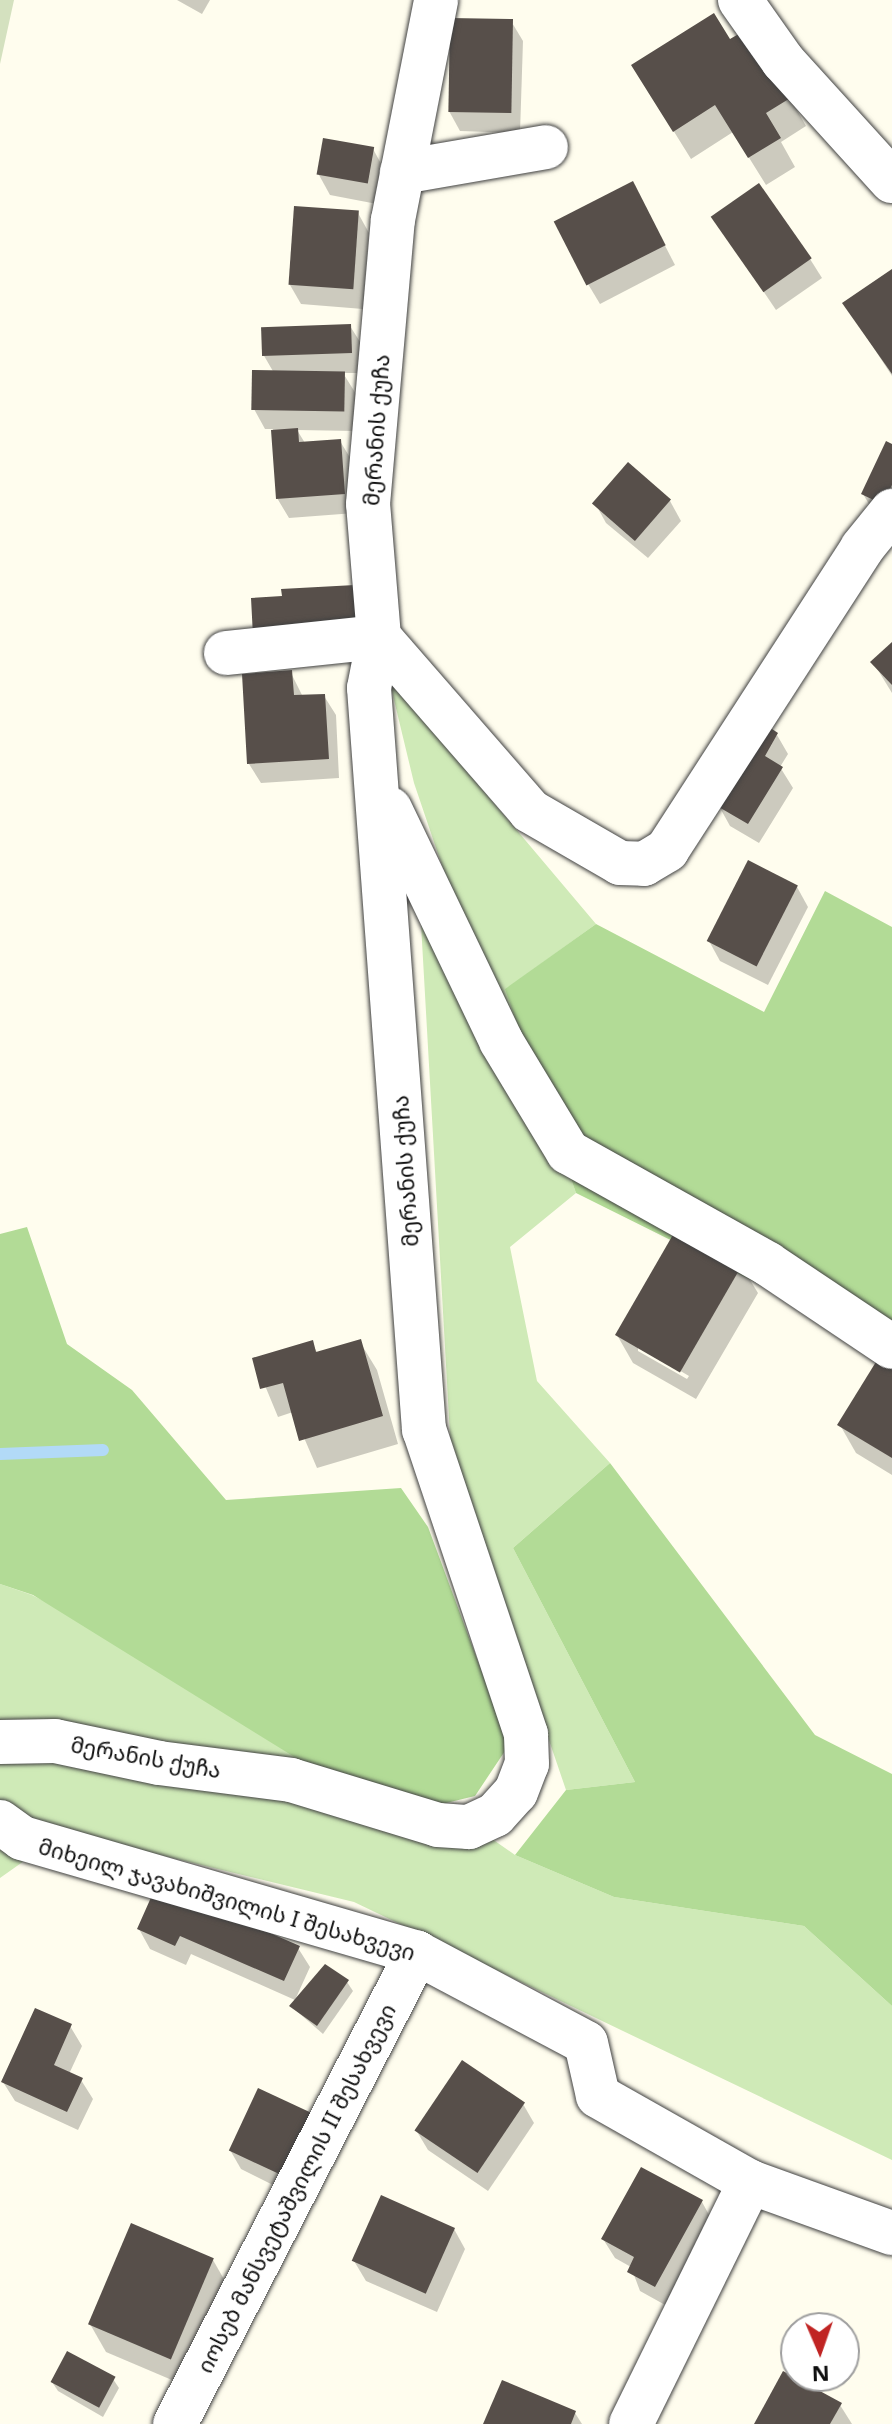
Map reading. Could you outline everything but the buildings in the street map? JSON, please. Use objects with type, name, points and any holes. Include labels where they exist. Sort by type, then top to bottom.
[{"type":"street","name":"მერანის ქუჩა","points":[[0,1742],[55,1741],[159,1763],[291,1780],[438,1825],[469,1827],[495,1815],[516,1792],[527,1764],[526,1734],[424,1430],[381,790],[369,688],[379,637],[368,504],[393,220],[436,0]]},
{"type":"street","points":[[740,0],[783,61],[892,181]]},
{"type":"street","points":[[402,172],[546,147]]},
{"type":"street","points":[[226,653],[379,637],[530,811],[620,863],[644,864],[667,850],[862,548],[892,511]]},
{"type":"street","points":[[381,790],[501,1041],[568,1152],[768,1264],[892,1347]]},
{"type":"street","name":"მიხეილ ჯავახიშვილის I შესახვევი","points":[[0,1822],[22,1838],[417,1953],[586,2043],[598,2096],[750,2182],[892,2233]]},
{"type":"street","name":"იოსებ მანსვეტაშვილის II შესახვევი","points":[[175,2424],[417,1953]]},
{"type":"street","points":[[631,2424],[750,2182]]},
{"type":"green space","points":[[0,0],[14,0],[0,64]]},
{"type":"green space","points":[[389,679],[596,924],[506,989],[576,1193],[510,1247],[537,1381],[610,1463],[513,1548],[635,1782],[566,1790],[451,1453],[421,924],[454,901],[414,783]]},
{"type":"green space","points":[[825,891],[892,927],[892,1371],[761,1285],[576,1193],[505,989],[596,924],[764,1012]]},
{"type":"green space","points":[[27,1227],[67,1344],[132,1390],[226,1500],[401,1488],[428,1527],[509,1745],[475,1796],[442,1804],[309,1766],[33,1595],[0,1584],[0,1234]]},
{"type":"green space","points":[[610,1463],[815,1735],[892,1774],[892,2006],[804,1926],[614,1897],[515,1855],[566,1790],[635,1782],[513,1548]]},
{"type":"green space","points":[[0,1584],[32,1595],[442,1804],[515,1855],[614,1897],[804,1926],[892,2006],[892,2160],[354,1902],[65,1832],[0,1878]]},
{"type":"waterway","points":[[0,1454],[103,1450]]}]
